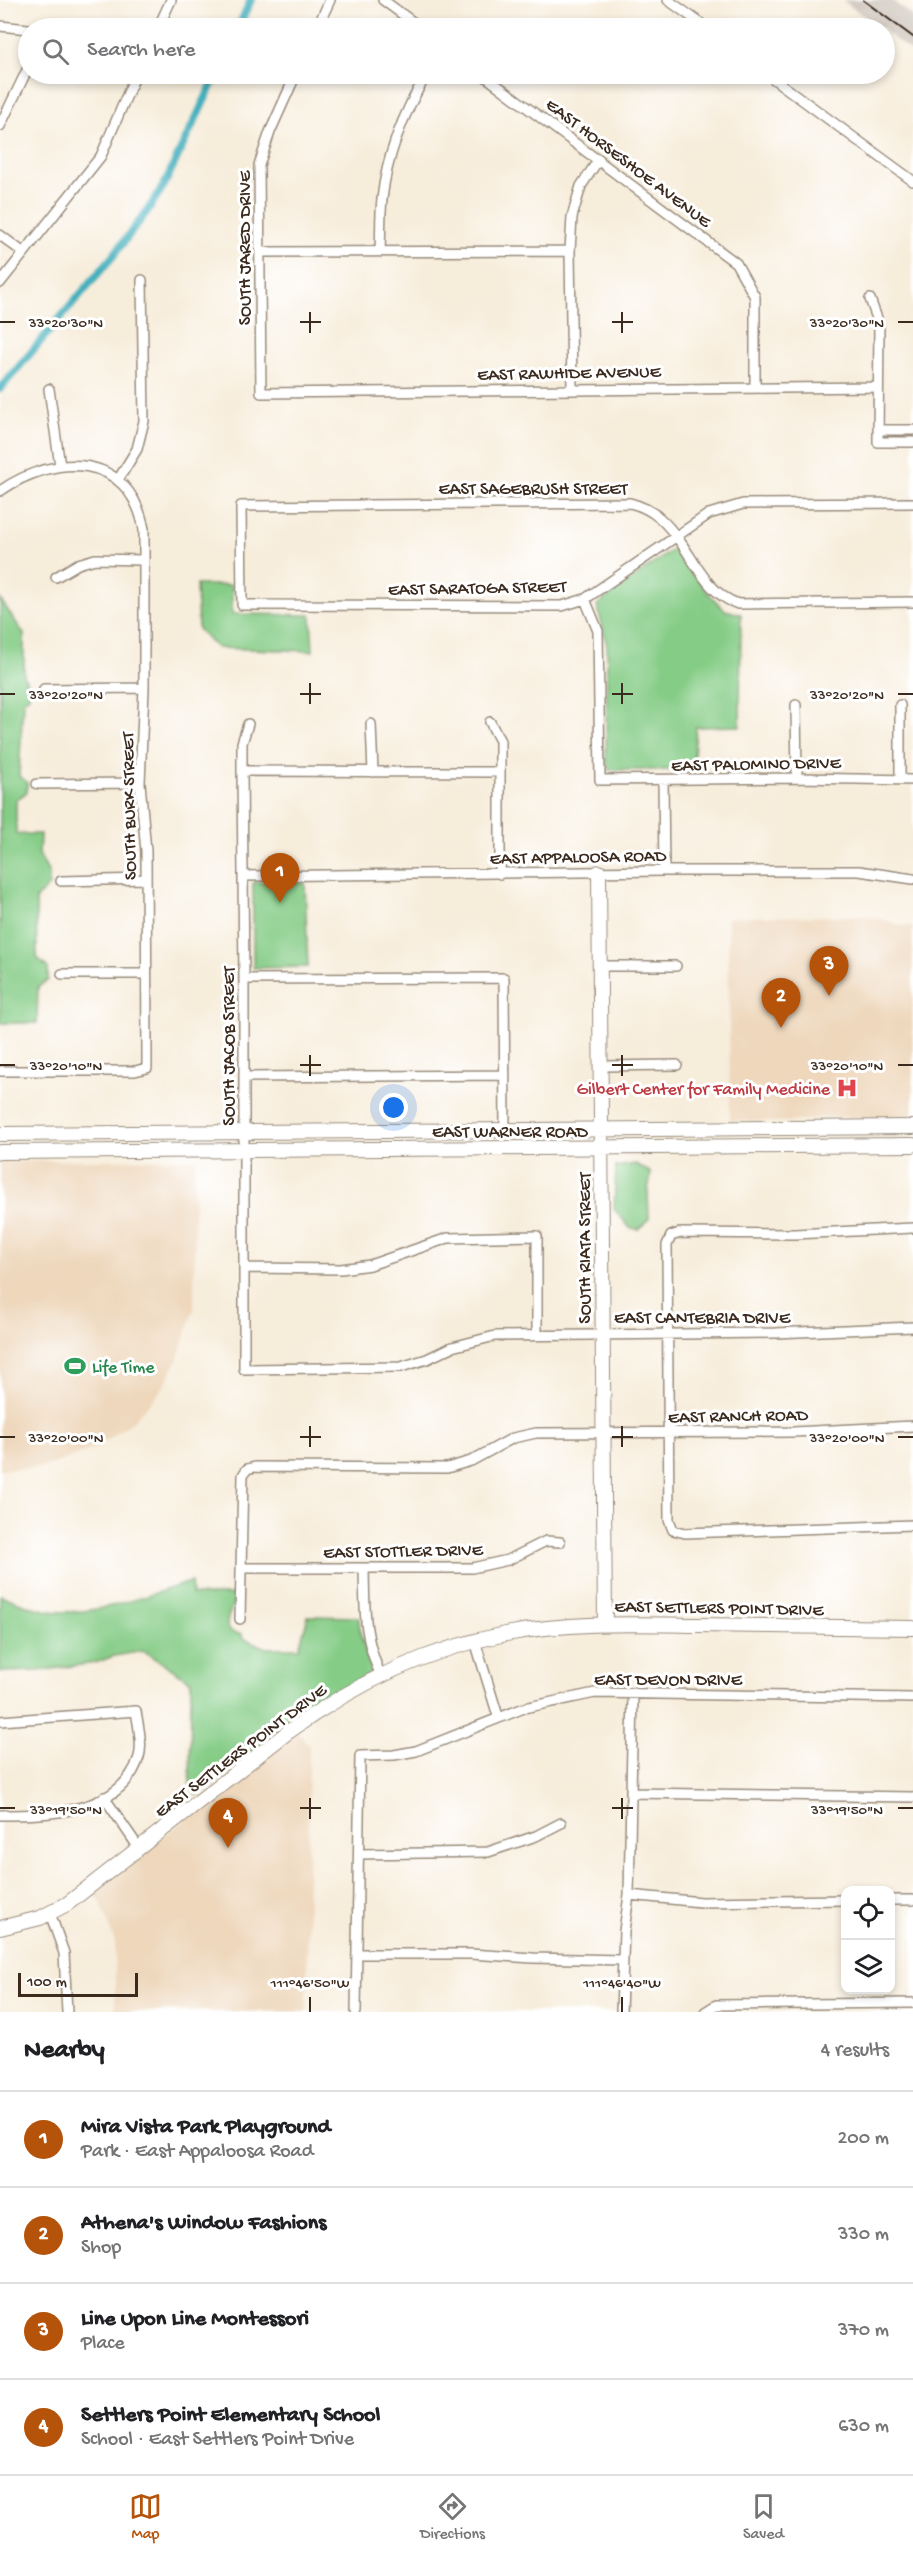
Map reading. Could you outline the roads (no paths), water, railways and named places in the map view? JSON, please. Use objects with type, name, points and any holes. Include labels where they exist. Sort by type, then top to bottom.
[{"type":"main road","name":"SOUTH RIATA STREET","points":[[599,872],[605,1623]]},
{"type":"main road","name":"EAST WARNER ROAD","points":[[0,1134],[913,1127]]},
{"type":"main road","name":"EAST WARNER ROAD","points":[[0,1152],[913,1145]]},
{"type":"main road","name":"EAST SETTLERS POINT DRIVE","points":[[0,1928],[28,1922],[50,1913],[88,1889],[303,1721],[408,1663],[475,1641],[553,1626],[605,1623],[913,1628]]},
{"type":"street","points":[[163,18],[171,0]]},
{"type":"street","points":[[322,18],[330,0]]},
{"type":"street","points":[[383,0],[407,18]]},
{"type":"street","points":[[668,0],[693,18]]},
{"type":"street","points":[[0,26],[18,28]]},
{"type":"street","points":[[1,126],[21,84]]},
{"type":"street","points":[[0,283],[101,156],[132,84]]},
{"type":"street","name":"SOUTH JARED DRIVE","points":[[261,393],[259,165],[270,132],[292,84]]},
{"type":"street","points":[[380,250],[381,199],[391,154],[413,98],[422,84]]},
{"type":"street","name":"EAST HORSESHOE AVENUE","points":[[496,84],[736,263],[755,297],[755,386]]},
{"type":"street","points":[[781,84],[913,181]]},
{"type":"street","points":[[572,389],[570,251],[572,217],[581,186],[599,159]]},
{"type":"street","points":[[0,236],[24,253]]},
{"type":"street","points":[[260,252],[570,251]]},
{"type":"street","points":[[118,480],[137,449],[144,420],[142,280]]},
{"type":"street","points":[[870,299],[879,324],[878,442],[913,442]]},
{"type":"street","name":"EAST RAWHIDE AVENUE","points":[[261,393],[755,386],[878,387]]},
{"type":"street","points":[[0,491],[29,475],[60,466],[49,389]]},
{"type":"street","points":[[878,430],[913,430]]},
{"type":"street","name":"SOUTH BURK STREET","points":[[0,1071],[135,1071],[147,1068],[146,879],[140,783],[144,688],[144,529],[140,508],[131,492],[118,480],[98,469],[60,466]]},
{"type":"street","points":[[913,502],[743,504],[709,514],[677,536],[713,591],[724,599],[738,604],[913,602]]},
{"type":"street","name":"EAST SAGEBRUSH STREET","points":[[242,606],[241,506],[630,503],[645,507],[662,518],[677,536]]},
{"type":"street","name":"EAST SARATOGA STREET","points":[[242,606],[562,606],[585,598],[677,536]]},
{"type":"street","points":[[56,577],[78,564],[95,559],[143,560]]},
{"type":"street","name":"EAST PALOMINO DRIVE","points":[[585,598],[595,619],[599,646],[600,780],[797,778],[913,780]]},
{"type":"street","points":[[44,689],[144,688]]},
{"type":"street","points":[[796,705],[797,778]]},
{"type":"street","points":[[900,705],[900,778]]},
{"type":"street","points":[[490,722],[500,741],[500,874]]},
{"type":"street","name":"SOUTH JACOB STREET","points":[[244,1369],[245,1077],[242,743],[248,724]]},
{"type":"street","points":[[371,724],[373,772]]},
{"type":"street","points":[[242,771],[500,772]]},
{"type":"street","points":[[663,780],[664,871]]},
{"type":"street","points":[[37,784],[140,783]]},
{"type":"street","name":"EAST APPALOOSA ROAD","points":[[243,876],[859,871],[913,879]]},
{"type":"street","points":[[61,881],[146,879]]},
{"type":"street","points":[[600,966],[676,966]]},
{"type":"street","points":[[62,974],[146,974]]},
{"type":"street","points":[[244,980],[504,978],[505,1131]]},
{"type":"street","points":[[600,1066],[677,1065]]},
{"type":"street","points":[[245,1077],[505,1075]]},
{"type":"street","points":[[913,1228],[795,1234],[680,1233],[671,1236],[667,1245],[669,1520],[673,1530],[685,1533],[913,1525]]},
{"type":"street","points":[[245,1268],[341,1269],[370,1265],[448,1238],[537,1236],[537,1334]]},
{"type":"street","name":"EAST CANTEBRIA DRIVE","points":[[244,1369],[401,1367],[428,1359],[452,1347],[495,1336],[787,1333],[913,1327]]},
{"type":"street","name":"EAST RANCH ROAD","points":[[242,1568],[243,1475],[247,1469],[255,1467],[447,1468],[471,1461],[513,1438],[536,1433],[793,1432],[913,1426]]},
{"type":"street","name":"EAST STOTTLER DRIVE","points":[[242,1568],[472,1568],[508,1560],[546,1541],[560,1542]]},
{"type":"street","points":[[240,1618],[242,1568]]},
{"type":"street","points":[[364,1568],[366,1633],[371,1654],[381,1676]]},
{"type":"street","points":[[475,1641],[498,1716]]},
{"type":"street","name":"EAST DEVON DRIVE","points":[[359,1854],[360,1755],[394,1755],[416,1751],[498,1716],[555,1700],[595,1693],[913,1698]]},
{"type":"street","points":[[621,2012],[622,1960],[628,1895],[633,1693]]},
{"type":"street","points":[[0,1721],[136,1712],[139,1756],[121,1785],[105,1797],[77,1809],[39,1815],[0,1815]]},
{"type":"street","points":[[631,1793],[913,1797]]},
{"type":"street","points":[[105,1797],[139,1848]]},
{"type":"street","points":[[356,2012],[359,1854],[488,1852],[536,1836],[561,1823]]},
{"type":"street","points":[[628,1895],[701,1902],[841,1900]]},
{"type":"street","points":[[895,1900],[913,1900]]},
{"type":"street","points":[[50,1913],[64,1953],[67,2012]]},
{"type":"street","points":[[357,1954],[470,1954],[622,1960]]},
{"type":"street","points":[[705,2012],[716,2005],[832,2008],[913,2003]]},
{"type":"waterway","points":[[243,18],[251,0]]},
{"type":"waterway","points":[[0,389],[113,256],[147,211],[164,185],[212,84]]},
{"type":"railway","points":[[863,0],[887,18]]},
{"type":"railway","points":[[895,24],[913,37]]},
{"type":"place","name":"Mira Vista Park Playground","points":[[280,903]]},
{"type":"place","name":"Line Upon Line Montessori","points":[[829,996]]},
{"type":"place","name":"Athena's Window Fashions","points":[[781,1028]]},
{"type":"place","name":"Gilbert Center for Family Medicine","points":[[847,1088]]},
{"type":"place","name":"Life Time","points":[[75,1366]]},
{"type":"place","name":"Settlers Point Elementary School","points":[[228,1848]]}]
